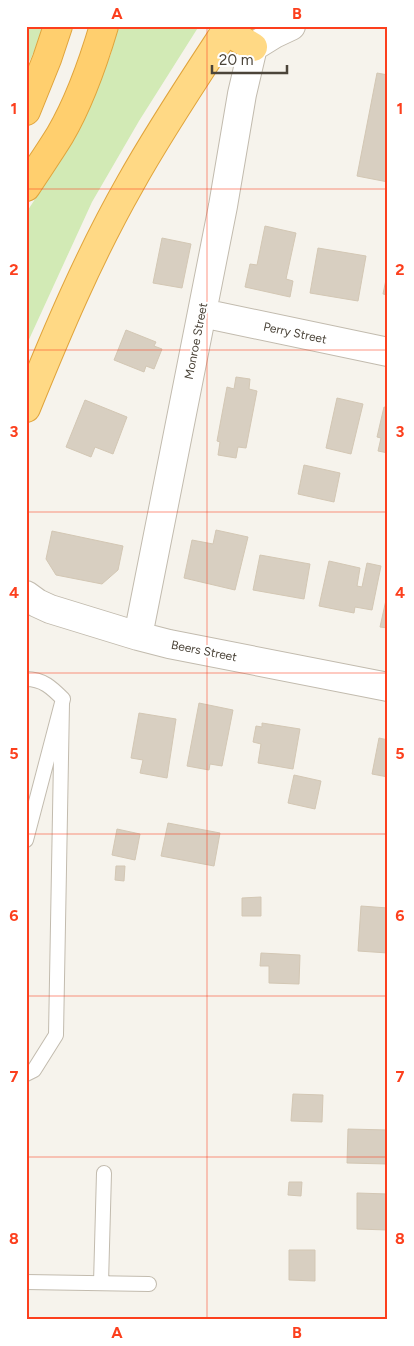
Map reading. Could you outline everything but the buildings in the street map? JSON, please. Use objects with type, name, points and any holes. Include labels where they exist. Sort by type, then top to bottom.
[{"type":"highway","points":[[26,111],[58,26]]},
{"type":"highway","points":[[26,188],[34,170],[60,135],[74,107],[98,48],[104,26]]},
{"type":"highway","points":[[26,408],[87,266],[125,193],[174,109],[228,29],[253,46]]},
{"type":"street","points":[[253,46],[291,26]]},
{"type":"street","name":"Monroe Street","points":[[138,636],[223,206],[242,94],[253,46]]},
{"type":"street","name":"Perry Street","points":[[202,313],[388,352]]},
{"type":"street","name":"Beers Street","points":[[26,595],[50,609],[169,644],[388,687]]},
{"type":"lane","points":[[26,679],[35,679],[51,687],[62,699],[56,1035],[34,1070],[26,1074]]},
{"type":"lane","points":[[26,840],[62,703]]},
{"type":"lane","points":[[101,1283],[104,1173]]},
{"type":"lane","points":[[26,1282],[149,1284]]},
{"type":"green space","points":[[26,26],[47,26],[26,68]]},
{"type":"green space","points":[[116,26],[199,26],[139,121],[92,202],[26,346],[26,213],[78,133],[111,54]]}]
